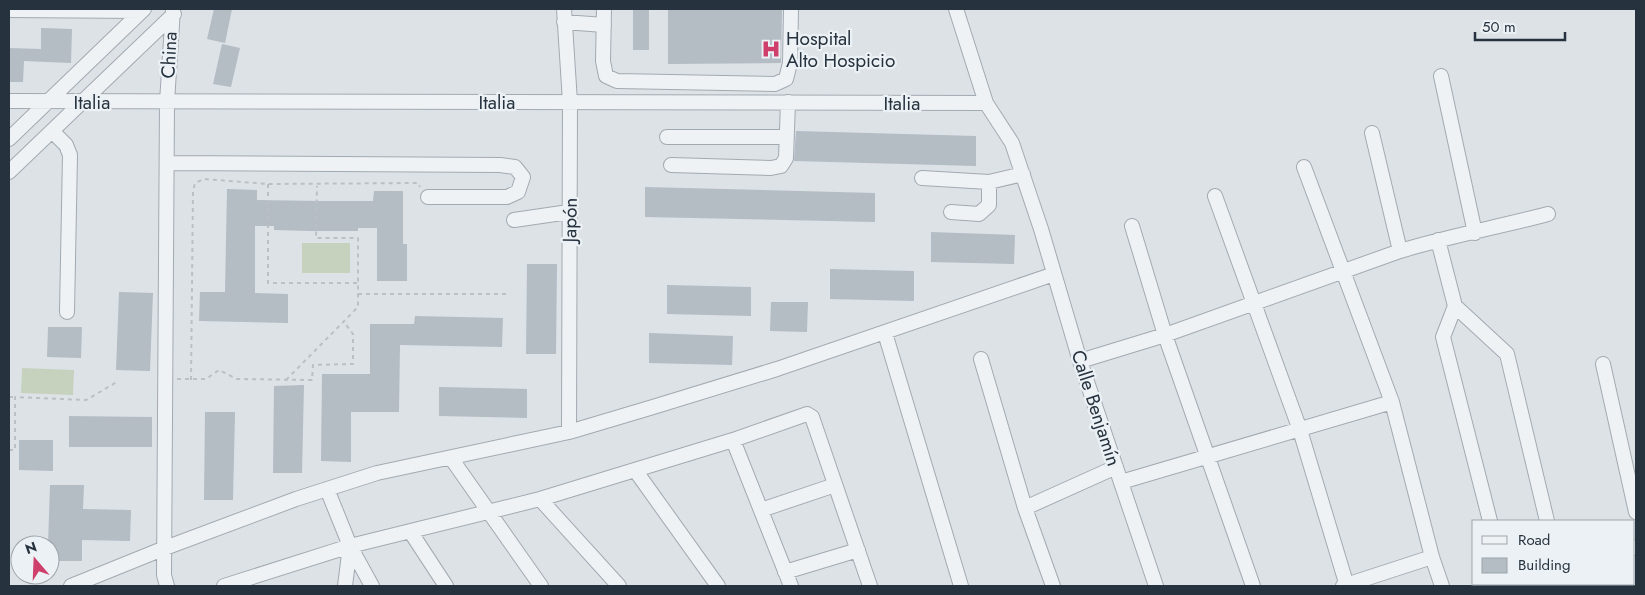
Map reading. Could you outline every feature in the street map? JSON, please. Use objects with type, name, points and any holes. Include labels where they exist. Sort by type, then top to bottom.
[{"type":"street","points":[[604,9],[606,76],[617,81],[775,84],[786,79],[790,63],[791,9]]},
{"type":"street","name":"Calle Benjamín","points":[[956,9],[986,103],[1012,143],[1023,174],[1080,361],[1156,586]]},
{"type":"street","points":[[9,10],[143,10]]},
{"type":"street","points":[[9,139],[143,10]]},
{"type":"street","points":[[9,172],[175,12]]},
{"type":"street","name":"China","points":[[167,586],[164,575],[167,102],[175,12]]},
{"type":"street","points":[[564,16],[604,25]]},
{"type":"street","name":"Japón","points":[[564,16],[570,102],[569,432]]},
{"type":"street","points":[[1441,76],[1475,233]]},
{"type":"street","name":"Italia","points":[[9,101],[986,103]]},
{"type":"street","points":[[670,165],[771,168],[781,166],[786,158],[788,102]]},
{"type":"street","points":[[52,131],[66,145],[71,160],[67,312]]},
{"type":"street","points":[[1372,133],[1400,251]]},
{"type":"street","points":[[667,137],[787,137]]},
{"type":"street","points":[[167,162],[500,165],[515,167],[523,177],[518,192],[507,197],[428,197]]},
{"type":"street","points":[[1304,167],[1392,402],[1432,557],[1442,586]]},
{"type":"street","points":[[922,178],[989,182],[1023,174]]},
{"type":"street","points":[[951,212],[979,214],[989,206],[989,182]]},
{"type":"street","points":[[1215,196],[1300,430],[1346,586],[1432,557]]},
{"type":"street","points":[[514,220],[569,212]]},
{"type":"street","points":[[1080,361],[1165,335],[1400,251],[1548,214]]},
{"type":"street","points":[[1132,226],[1165,335],[1253,586]]},
{"type":"street","points":[[1438,240],[1455,306],[1507,354],[1548,520]]},
{"type":"street","points":[[71,586],[165,548],[327,489],[377,473],[569,432],[777,369],[1054,274]]},
{"type":"street","points":[[1455,306],[1443,337],[1490,520]]},
{"type":"street","points":[[885,333],[961,586]]},
{"type":"street","points":[[981,359],[1025,508],[1053,586]]},
{"type":"street","points":[[1603,364],[1636,512]]},
{"type":"street","points":[[1121,482],[1392,402]]},
{"type":"street","points":[[224,586],[269,580],[350,546],[540,499],[733,440],[807,414],[810,415],[870,586]]},
{"type":"street","points":[[733,440],[791,586]]},
{"type":"street","points":[[451,458],[487,512],[541,586]]},
{"type":"street","points":[[1025,508],[1116,467]]},
{"type":"street","points":[[635,470],[718,586]]},
{"type":"street","points":[[761,510],[835,485]]},
{"type":"street","points":[[327,489],[350,546],[372,586]]},
{"type":"street","points":[[540,499],[619,586]]},
{"type":"street","points":[[410,531],[446,586]]},
{"type":"street","points":[[345,586],[350,546]]},
{"type":"street","points":[[785,572],[858,550]]},
{"type":"path","points":[[191,380],[193,192],[195,183],[204,179],[268,184],[317,185],[418,183],[422,196],[428,197]]},
{"type":"path","points":[[268,184],[268,283],[358,283]]},
{"type":"path","points":[[286,380],[358,307],[358,238],[316,238],[317,185]]},
{"type":"path","points":[[358,294],[509,294]]},
{"type":"path","points":[[165,379],[206,379],[220,370],[237,379],[312,380],[313,365],[353,364],[353,334],[344,322]]},
{"type":"path","points":[[9,398],[86,400],[117,382]]},
{"type":"path","points":[[9,450],[15,450],[15,398]]},
{"type":"green space","points":[[302,243],[350,243],[350,273],[302,273]]},
{"type":"green space","points":[[22,368],[74,370],[73,395],[21,393]]},
{"type":"building","points":[[214,9],[232,9],[225,43],[207,39]]},
{"type":"building","points":[[633,9],[649,9],[649,50],[633,50]]},
{"type":"building","points":[[668,9],[782,9],[781,63],[668,64]]},
{"type":"building","points":[[41,28],[72,29],[71,63],[24,61],[23,82],[9,82],[9,48],[41,49]]},
{"type":"building","points":[[222,44],[240,48],[231,87],[213,84]]},
{"type":"building","points":[[796,131],[976,136],[976,166],[794,161]]},
{"type":"building","points":[[645,187],[875,193],[875,222],[645,217]]},
{"type":"building","points":[[227,189],[257,190],[257,200],[321,201],[373,201],[374,191],[403,191],[403,244],[407,244],[407,281],[377,281],[377,228],[358,228],[358,231],[311,231],[274,230],[274,226],[255,226],[255,293],[288,294],[288,323],[199,321],[200,292],[225,292]]},
{"type":"building","points":[[931,232],[1015,235],[1014,264],[931,262]]},
{"type":"building","points":[[527,264],[557,264],[556,354],[526,354]]},
{"type":"building","points":[[830,269],[914,271],[914,301],[830,299]]},
{"type":"building","points":[[667,285],[751,287],[751,316],[667,314]]},
{"type":"building","points":[[119,292],[153,293],[150,371],[116,370]]},
{"type":"building","points":[[771,302],[808,302],[807,332],[770,331]]},
{"type":"building","points":[[415,316],[503,318],[502,347],[400,345],[399,412],[351,412],[351,462],[321,461],[322,374],[370,374],[370,324],[414,324]]},
{"type":"building","points":[[48,327],[82,327],[81,358],[47,357]]},
{"type":"building","points":[[649,333],[733,336],[732,365],[649,363]]},
{"type":"building","points":[[304,385],[302,473],[273,473],[274,386]]},
{"type":"building","points":[[439,387],[527,389],[527,418],[439,416]]},
{"type":"building","points":[[205,412],[235,412],[233,500],[204,500]]},
{"type":"building","points":[[69,416],[152,417],[152,447],[69,447]]},
{"type":"building","points":[[19,440],[53,440],[53,471],[19,470]]},
{"type":"building","points":[[50,485],[84,485],[83,509],[131,510],[130,541],[82,540],[82,561],[60,561],[60,535],[48,535]]},
{"type":"place","name":"Hospital Alto Hospicio","points":[[771,49]]}]
